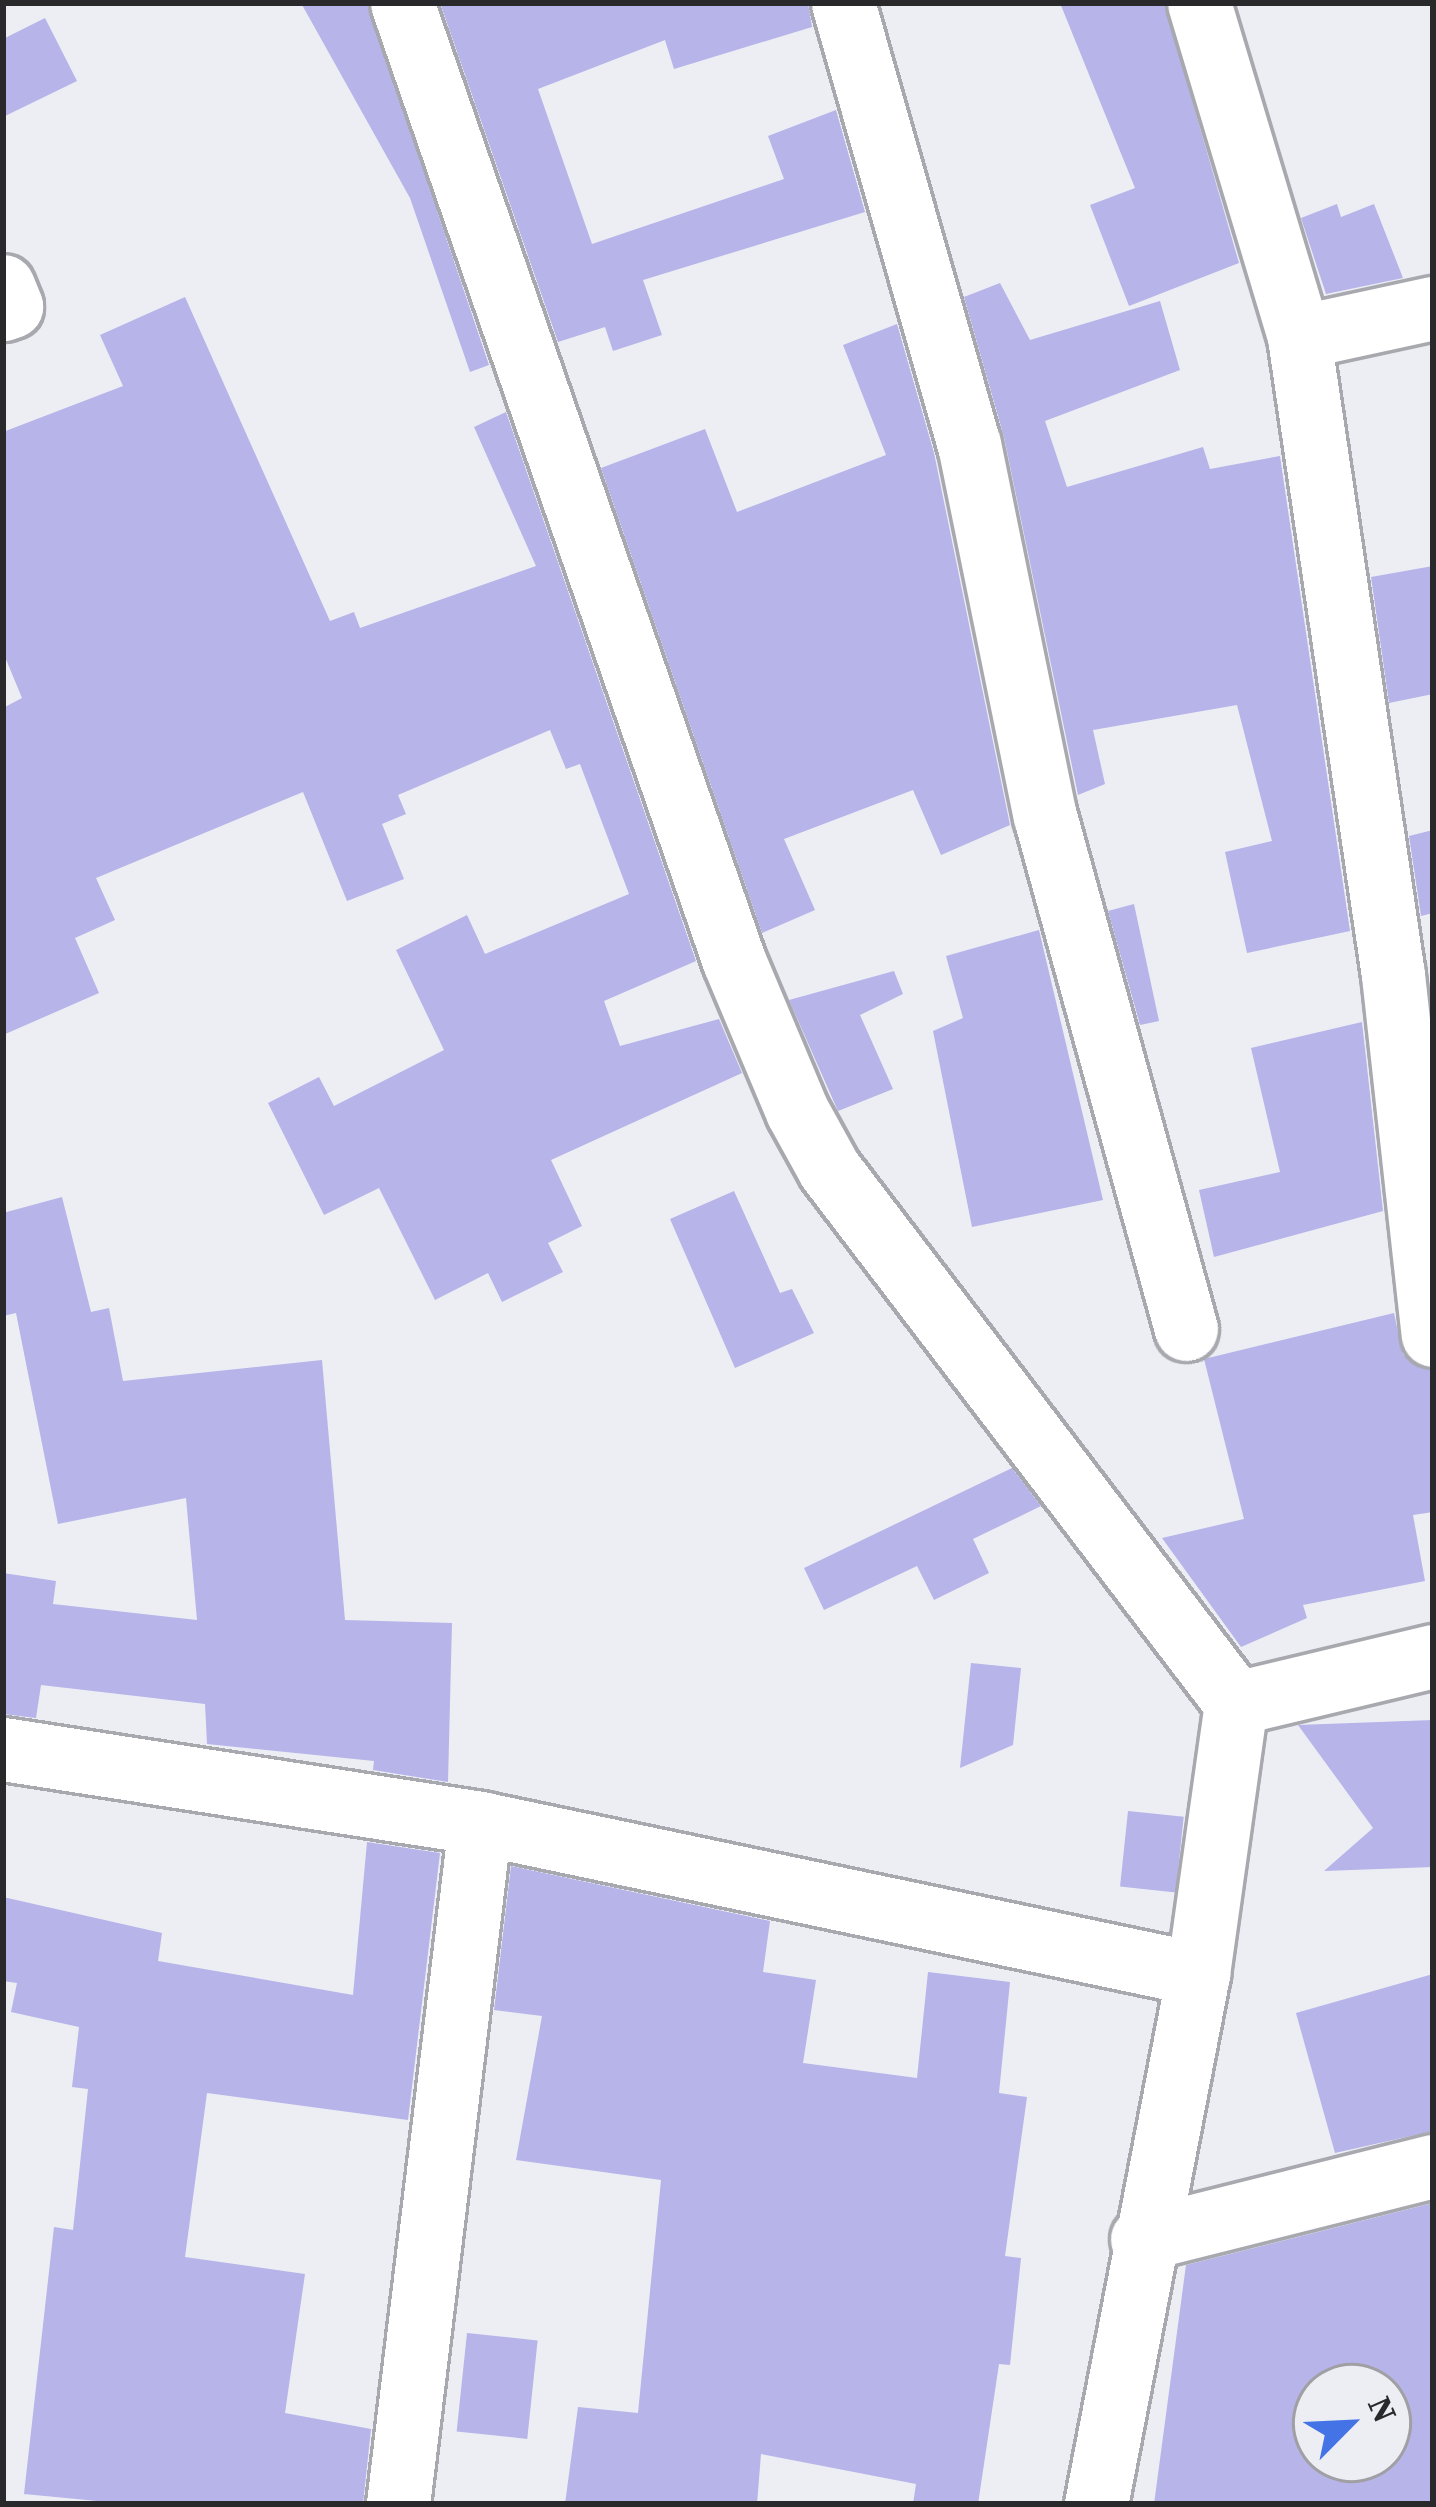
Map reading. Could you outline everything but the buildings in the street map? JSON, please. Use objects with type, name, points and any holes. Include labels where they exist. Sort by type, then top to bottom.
[{"type":"street","points":[[401,3],[734,961],[797,1111],[829,1169],[1236,1703],[1198,1974],[1142,2239],[1096,2504]]},
{"type":"street","points":[[843,3],[969,444],[1045,816],[1186,1329]]},
{"type":"street","points":[[1199,3],[1299,337],[1393,976],[1433,1335]]},
{"type":"street","points":[[3,286],[11,306],[3,309]]},
{"type":"street","points":[[1299,337],[1433,308]]},
{"type":"street","points":[[1236,1703],[1433,1656]]},
{"type":"street","points":[[3,1749],[480,1823],[1198,1974]]},
{"type":"street","points":[[398,2504],[480,1823]]},
{"type":"street","points":[[1142,2239],[1433,2166]]}]
